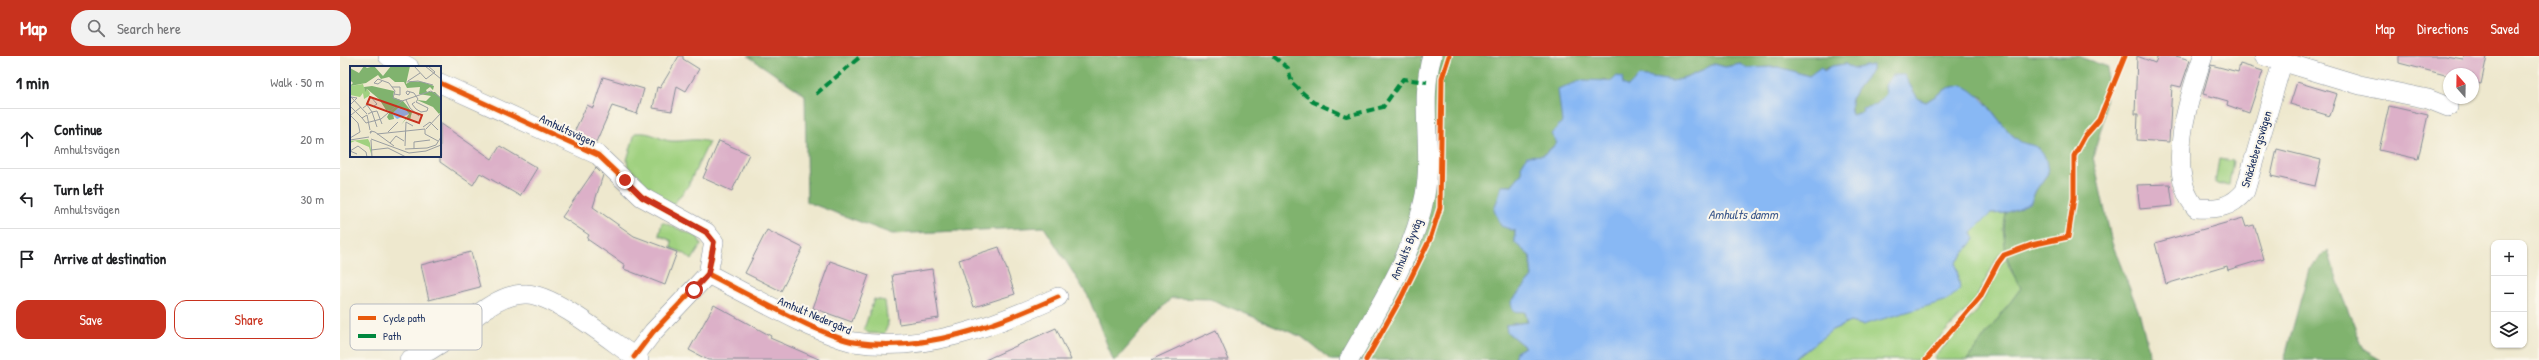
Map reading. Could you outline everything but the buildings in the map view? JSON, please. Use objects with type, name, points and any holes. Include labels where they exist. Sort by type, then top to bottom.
[{"type":"street","points":[[388,56],[407,66]]},
{"type":"street","name":"Amhults Byväg","points":[[1348,360],[1399,271],[1417,227],[1425,194],[1429,140],[1427,76],[1432,56]]},
{"type":"street","name":"Snäckebergsvägen","points":[[2203,56],[2185,110],[2182,157],[2183,183],[2187,198],[2196,208],[2225,207],[2233,204],[2245,191],[2282,63]]},
{"type":"street","points":[[2264,56],[2282,63],[2360,85],[2428,99],[2448,107]]},
{"type":"street","name":"Amhultsvägen","points":[[441,82],[598,155],[642,197],[706,232],[714,242],[708,274]]},
{"type":"street","points":[[482,312],[489,307],[526,294],[538,295],[554,303],[637,358],[653,332],[708,274]]},
{"type":"street","name":"Amhult Nedergård","points":[[708,274],[827,333],[853,342],[882,344],[916,343],[961,335],[996,324],[1058,297]]},
{"type":"street","points":[[409,360],[425,355],[432,350]]},
{"type":"green space","points":[[748,56],[2077,56],[2108,67],[2103,122],[2093,157],[2112,243],[2140,315],[2151,360],[1967,360],[2021,288],[2008,261],[2006,252],[2004,234],[2006,213],[2030,203],[2036,190],[2048,173],[2039,148],[2020,142],[2005,128],[1982,97],[1948,88],[1926,102],[1918,99],[1910,85],[1885,85],[1886,94],[1876,105],[1863,108],[1863,112],[1852,116],[1851,103],[1853,97],[1859,86],[1872,71],[1871,65],[1853,69],[1845,64],[1832,66],[1809,76],[1778,67],[1746,68],[1740,64],[1725,67],[1714,64],[1687,78],[1672,81],[1639,76],[1628,87],[1604,79],[1562,122],[1557,143],[1522,173],[1511,186],[1502,186],[1515,231],[1515,243],[1530,256],[1532,277],[1511,302],[1525,312],[1528,322],[1506,325],[1507,332],[1525,347],[1516,352],[1514,360],[1331,360],[1302,337],[1210,299],[1171,298],[1116,360],[1113,360],[1088,296],[1044,227],[892,234],[807,202],[805,95]]},
{"type":"green space","points":[[635,133],[647,133],[671,141],[694,140],[709,142],[688,186],[673,205],[650,193],[628,167],[627,160]]},
{"type":"green space","points":[[2219,159],[2233,161],[2229,185],[2215,183]]},
{"type":"green space","points":[[2006,213],[2003,229],[2006,249],[1998,256],[1974,302],[1918,360],[1794,360],[1832,330],[1850,322],[1862,325],[1960,289],[1956,263],[1975,239],[1972,232],[1990,214]]},
{"type":"green space","points":[[662,222],[698,237],[701,245],[692,260],[684,253],[671,248],[672,241],[659,235]]},
{"type":"green space","points":[[2328,250],[2342,296],[2364,350],[2381,360],[2284,360],[2309,269]]},
{"type":"green space","points":[[2007,258],[2009,267],[2021,288],[1967,360],[1935,360],[1936,355],[1978,310],[2001,263]]},
{"type":"green space","points":[[874,299],[885,301],[888,325],[884,334],[868,333],[864,329]]},
{"type":"water","name":"Amhults damm","points":[[1714,64],[1725,67],[1741,64],[1746,68],[1778,67],[1809,76],[1821,67],[1824,71],[1832,66],[1845,64],[1853,69],[1872,65],[1872,71],[1859,86],[1853,97],[1851,103],[1852,115],[1863,112],[1862,108],[1876,105],[1886,94],[1885,85],[1892,75],[1904,75],[1918,99],[1926,102],[1948,88],[1962,85],[1979,96],[2011,134],[2018,140],[2041,150],[2046,159],[2048,173],[2036,190],[2030,203],[2006,213],[1990,214],[1972,232],[1975,239],[1956,263],[1960,289],[1948,300],[1862,325],[1850,322],[1832,330],[1794,360],[1514,360],[1516,352],[1525,347],[1507,332],[1506,325],[1528,322],[1525,312],[1513,311],[1511,302],[1532,277],[1530,256],[1515,243],[1515,231],[1501,226],[1494,210],[1502,186],[1511,186],[1522,173],[1521,166],[1527,156],[1544,155],[1557,143],[1551,134],[1562,122],[1558,89],[1583,80],[1612,81],[1617,76],[1622,77],[1623,84],[1628,87],[1639,76],[1672,81],[1687,78]]},
{"type":"marked path","points":[[816,94],[861,56]]},
{"type":"marked path","points":[[1273,56],[1288,68],[1292,83],[1313,102],[1346,116],[1383,107],[1403,79],[1427,82]]},
{"type":"cycle path","points":[[1366,360],[1401,298],[1430,239],[1440,208],[1442,78],[1449,56]]},
{"type":"cycle path","points":[[1926,360],[1980,297],[1998,263],[2004,255],[2031,245],[2068,237],[2074,198],[2074,156],[2085,136],[2099,120],[2125,56]]},
{"type":"cycle path","points":[[441,83],[598,155],[642,197],[706,232],[714,242],[708,274],[653,332],[634,357]]},
{"type":"cycle path","points":[[708,274],[783,313],[830,335],[854,342],[881,344],[907,344],[959,334],[1009,318],[1058,297]]},
{"type":"route","points":[[625,180],[642,197],[668,214],[706,232],[714,242],[713,256],[708,274],[694,290]]}]
